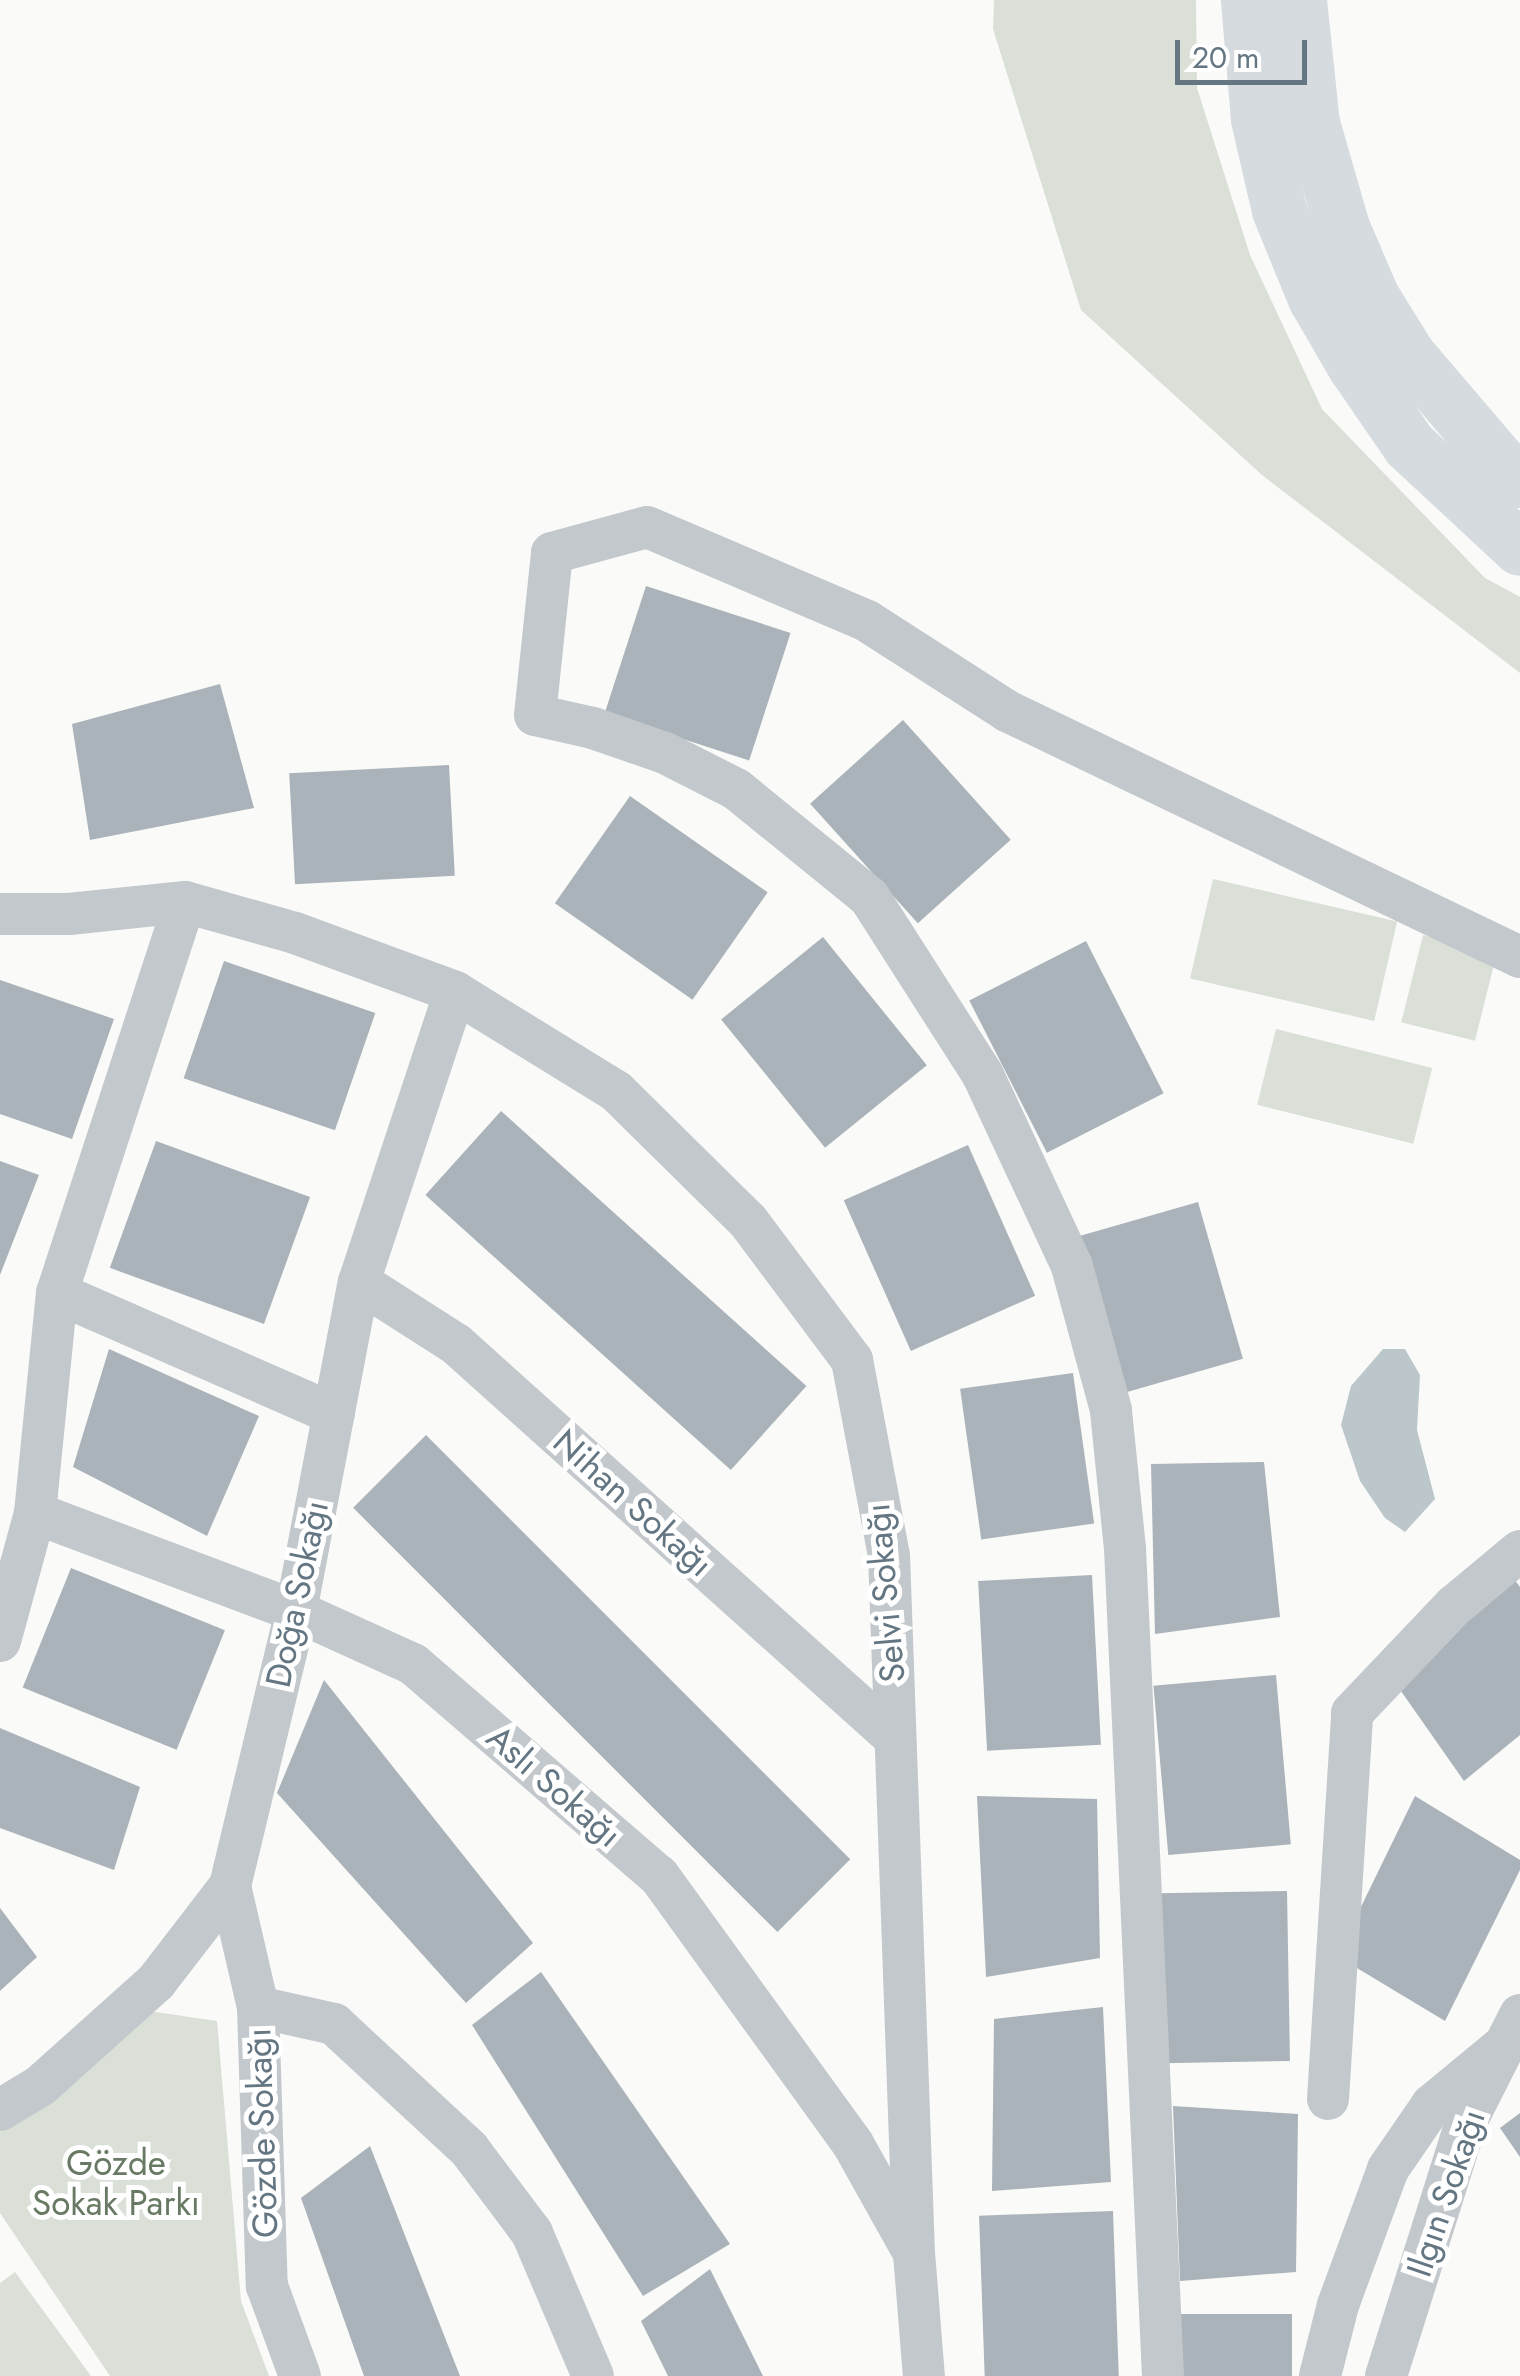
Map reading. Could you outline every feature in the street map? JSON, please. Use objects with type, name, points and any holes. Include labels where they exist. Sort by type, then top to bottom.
[{"type":"main road","points":[[1248,0],[1258,119],[1279,210],[1314,298],[1354,366],[1409,445],[1520,548]]},
{"type":"main road","points":[[1299,0],[1312,123],[1342,227],[1372,297],[1408,355],[1501,464],[1520,480]]},
{"type":"street","points":[[1163,2376],[1125,1549],[1111,1410],[1072,1266],[983,1075],[869,897],[736,789],[664,752],[535,714],[552,553],[647,528],[866,621],[1007,710],[1520,958]]},
{"type":"street","points":[[0,914],[69,914],[184,902],[57,1294],[35,1513],[0,1641]]},
{"type":"street","name":"Selvi Sokağı","points":[[184,902],[295,933],[455,992],[616,1091],[748,1221],[852,1360],[889,1555],[914,2252],[924,2376]]},
{"type":"street","name":"Doğa Sokağı","points":[[0,2110],[40,2086],[156,1982],[230,1886],[296,1611],[359,1282],[455,992]]},
{"type":"street","name":"Nihan Sokağı","points":[[359,1282],[456,1344],[896,1738]]},
{"type":"street","points":[[57,1294],[334,1414]]},
{"type":"street","name":"Aslı Sokağı","points":[[35,1513],[296,1611],[412,1664],[658,1876],[853,2144],[914,2252]]},
{"type":"street","points":[[1328,2099],[1352,1713],[1454,1606],[1520,1552]]},
{"type":"street","name":"Gözde Sokağı","points":[[230,1886],[258,2007],[266,2286],[300,2376]]},
{"type":"street","points":[[258,2007],[334,2024],[469,2149],[532,2233],[594,2376]]},
{"type":"street","points":[[1320,2376],[1338,2305],[1388,2169],[1432,2105],[1511,2031]]},
{"type":"street","name":"Ilgın Sokağı","points":[[1386,2376],[1466,2122],[1511,2031]]},
{"type":"green space","points":[[994,0],[1196,0],[1197,88],[1250,255],[1322,409],[1485,578],[1520,597],[1520,673],[1262,475],[1081,310],[993,29]]},
{"type":"green space","points":[[1213,879],[1397,922],[1374,1021],[1190,978]]},
{"type":"green space","points":[[1423,935],[1497,953],[1475,1041],[1401,1022]]},
{"type":"green space","points":[[1276,1029],[1432,1068],[1413,1144],[1257,1105]]},
{"type":"green space","name":"Gözde Sokak Parkı","points":[[142,2010],[217,2021],[241,2301],[269,2376],[110,2376],[0,2213],[0,2132]]},
{"type":"green space","points":[[15,2272],[91,2376],[0,2376],[0,2283]]},
{"type":"shaded area","points":[[1383,1349],[1405,1349],[1420,1375],[1417,1430],[1435,1499],[1405,1532],[1385,1518],[1360,1481],[1341,1425],[1351,1386]]},
{"type":"building","points":[[646,586],[791,633],[749,760],[605,713]]},
{"type":"building","points":[[220,684],[254,808],[90,840],[72,724]]},
{"type":"building","points":[[903,720],[1011,840],[918,923],[810,804]]},
{"type":"building","points":[[449,765],[455,876],[295,884],[289,773]]},
{"type":"building","points":[[630,796],[768,892],[692,1000],[555,903]]},
{"type":"building","points":[[823,937],[927,1065],[825,1148],[721,1019]]},
{"type":"building","points":[[1086,941],[1164,1093],[1047,1153],[969,1000]]},
{"type":"building","points":[[224,961],[375,1013],[335,1130],[184,1078]]},
{"type":"building","points":[[0,980],[114,1019],[72,1139],[0,1114]]},
{"type":"building","points":[[501,1111],[806,1386],[731,1470],[425,1195]]},
{"type":"building","points":[[156,1141],[310,1197],[264,1324],[110,1268]]},
{"type":"building","points":[[968,1145],[1035,1296],[911,1351],[844,1200]]},
{"type":"building","points":[[0,1161],[39,1175],[0,1275]]},
{"type":"building","points":[[1198,1202],[1243,1359],[1123,1393],[1078,1236]]},
{"type":"building","points":[[109,1349],[259,1416],[207,1536],[73,1467]]},
{"type":"building","points":[[1073,1373],[1094,1524],[981,1539],[960,1389]]},
{"type":"building","points":[[426,1435],[850,1859],[777,1932],[353,1508]]},
{"type":"building","points":[[1264,1462],[1280,1617],[1155,1634],[1151,1464]]},
{"type":"building","points":[[71,1568],[225,1630],[177,1750],[23,1688]]},
{"type":"building","points":[[1092,1575],[1101,1745],[987,1751],[978,1581]]},
{"type":"building","points":[[1514,1579],[1520,1587],[1520,1735],[1464,1781],[1389,1674]]},
{"type":"building","points":[[1276,1675],[1291,1844],[1168,1855],[1153,1686]]},
{"type":"building","points":[[324,1680],[533,1943],[466,2003],[277,1793]]},
{"type":"building","points":[[0,1728],[140,1787],[114,1870],[0,1828]]},
{"type":"building","points":[[977,1796],[1097,1799],[1100,1958],[986,1977]]},
{"type":"building","points":[[1415,1796],[1520,1860],[1520,1870],[1445,2021],[1337,1956]]},
{"type":"building","points":[[1287,1891],[1290,2061],[1163,2063],[1160,1893]]},
{"type":"building","points":[[0,1908],[37,1957],[0,1991]]},
{"type":"building","points":[[541,1972],[730,2244],[643,2296],[472,2025]]},
{"type":"building","points":[[1103,2007],[1111,2182],[992,2191],[994,2019]]},
{"type":"building","points":[[1173,2106],[1298,2114],[1296,2272],[1180,2281]]},
{"type":"building","points":[[1520,2113],[1520,2157],[1500,2128]]},
{"type":"building","points":[[370,2146],[460,2376],[364,2376],[301,2198]]},
{"type":"building","points":[[1113,2211],[1119,2376],[985,2376],[979,2216]]},
{"type":"building","points":[[710,2269],[763,2376],[668,2376],[641,2321]]},
{"type":"building","points":[[1160,2314],[1292,2314],[1292,2376],[1160,2376]]}]
